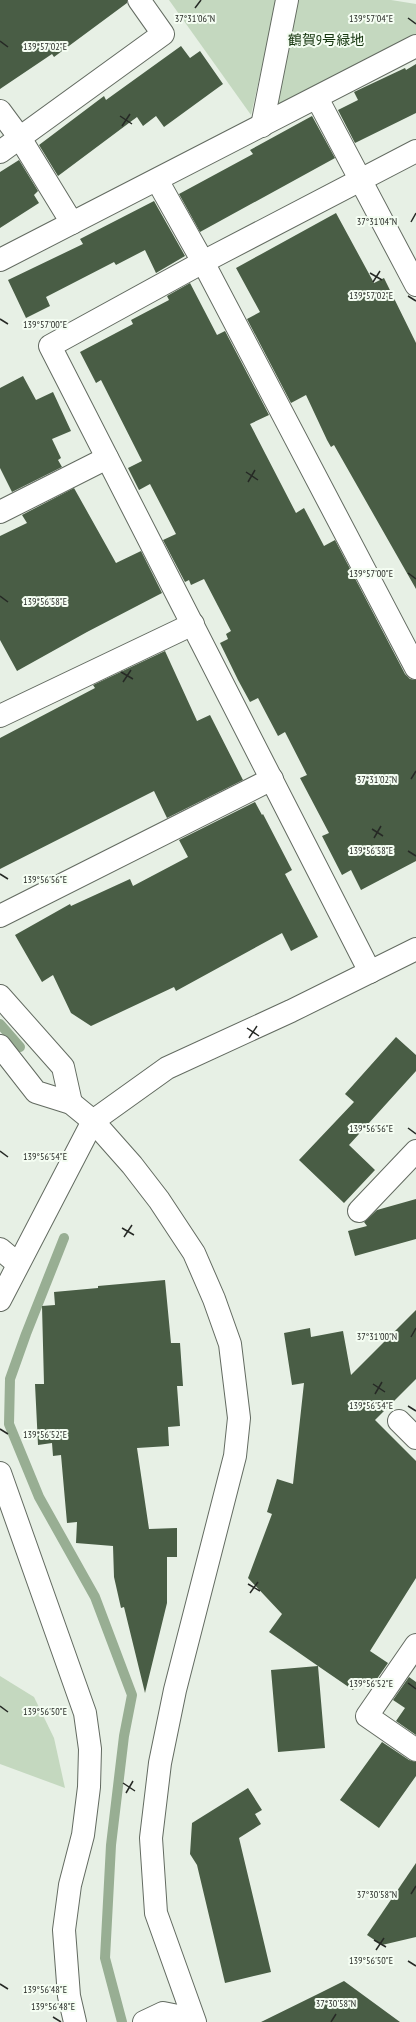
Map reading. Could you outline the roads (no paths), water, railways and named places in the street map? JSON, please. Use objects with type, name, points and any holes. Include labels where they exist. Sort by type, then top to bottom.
[{"type":"street","points":[[0,152],[163,34],[139,0]]},
{"type":"street","points":[[262,126],[287,0]]},
{"type":"street","points":[[0,260],[416,46]]},
{"type":"street","points":[[317,98],[416,285]]},
{"type":"street","points":[[0,110],[20,138],[72,223]]},
{"type":"street","points":[[370,972],[50,346],[203,262],[416,151]]},
{"type":"street","points":[[157,180],[203,262],[416,668]]},
{"type":"street","points":[[0,512],[107,458]]},
{"type":"street","points":[[0,716],[193,624]]},
{"type":"street","points":[[0,916],[272,779]]},
{"type":"street","points":[[0,1300],[93,1121],[167,1068],[291,1011],[416,948]]},
{"type":"street","points":[[0,996],[63,1067],[71,1103]]},
{"type":"street","points":[[0,1046],[36,1092],[71,1103],[93,1121],[132,1165],[159,1200],[194,1253],[214,1299],[230,1344],[239,1418],[235,1456],[175,1690],[160,1762],[151,1838],[156,1913],[194,2020],[154,2018]]},
{"type":"street","points":[[359,1212],[412,1162]]},
{"type":"street","points":[[0,1249],[18,1264]]},
{"type":"street","points":[[399,1421],[416,1438]]},
{"type":"street","points":[[0,1474],[85,1713],[90,1749],[89,1787],[82,1836],[70,1885],[64,1930],[69,1996],[75,2022]]},
{"type":"street","points":[[416,1645],[367,1716],[416,1750]]},
{"type":"waterway","points":[[0,1024],[20,1047]]},
{"type":"waterway","points":[[64,1238],[10,1379],[9,1424],[39,1497],[95,1597],[132,1695],[124,1736],[111,1845],[105,1958],[122,2022]]},
{"type":"park label","name":"鶴賀9号緑地","points":[[326,40]]}]
